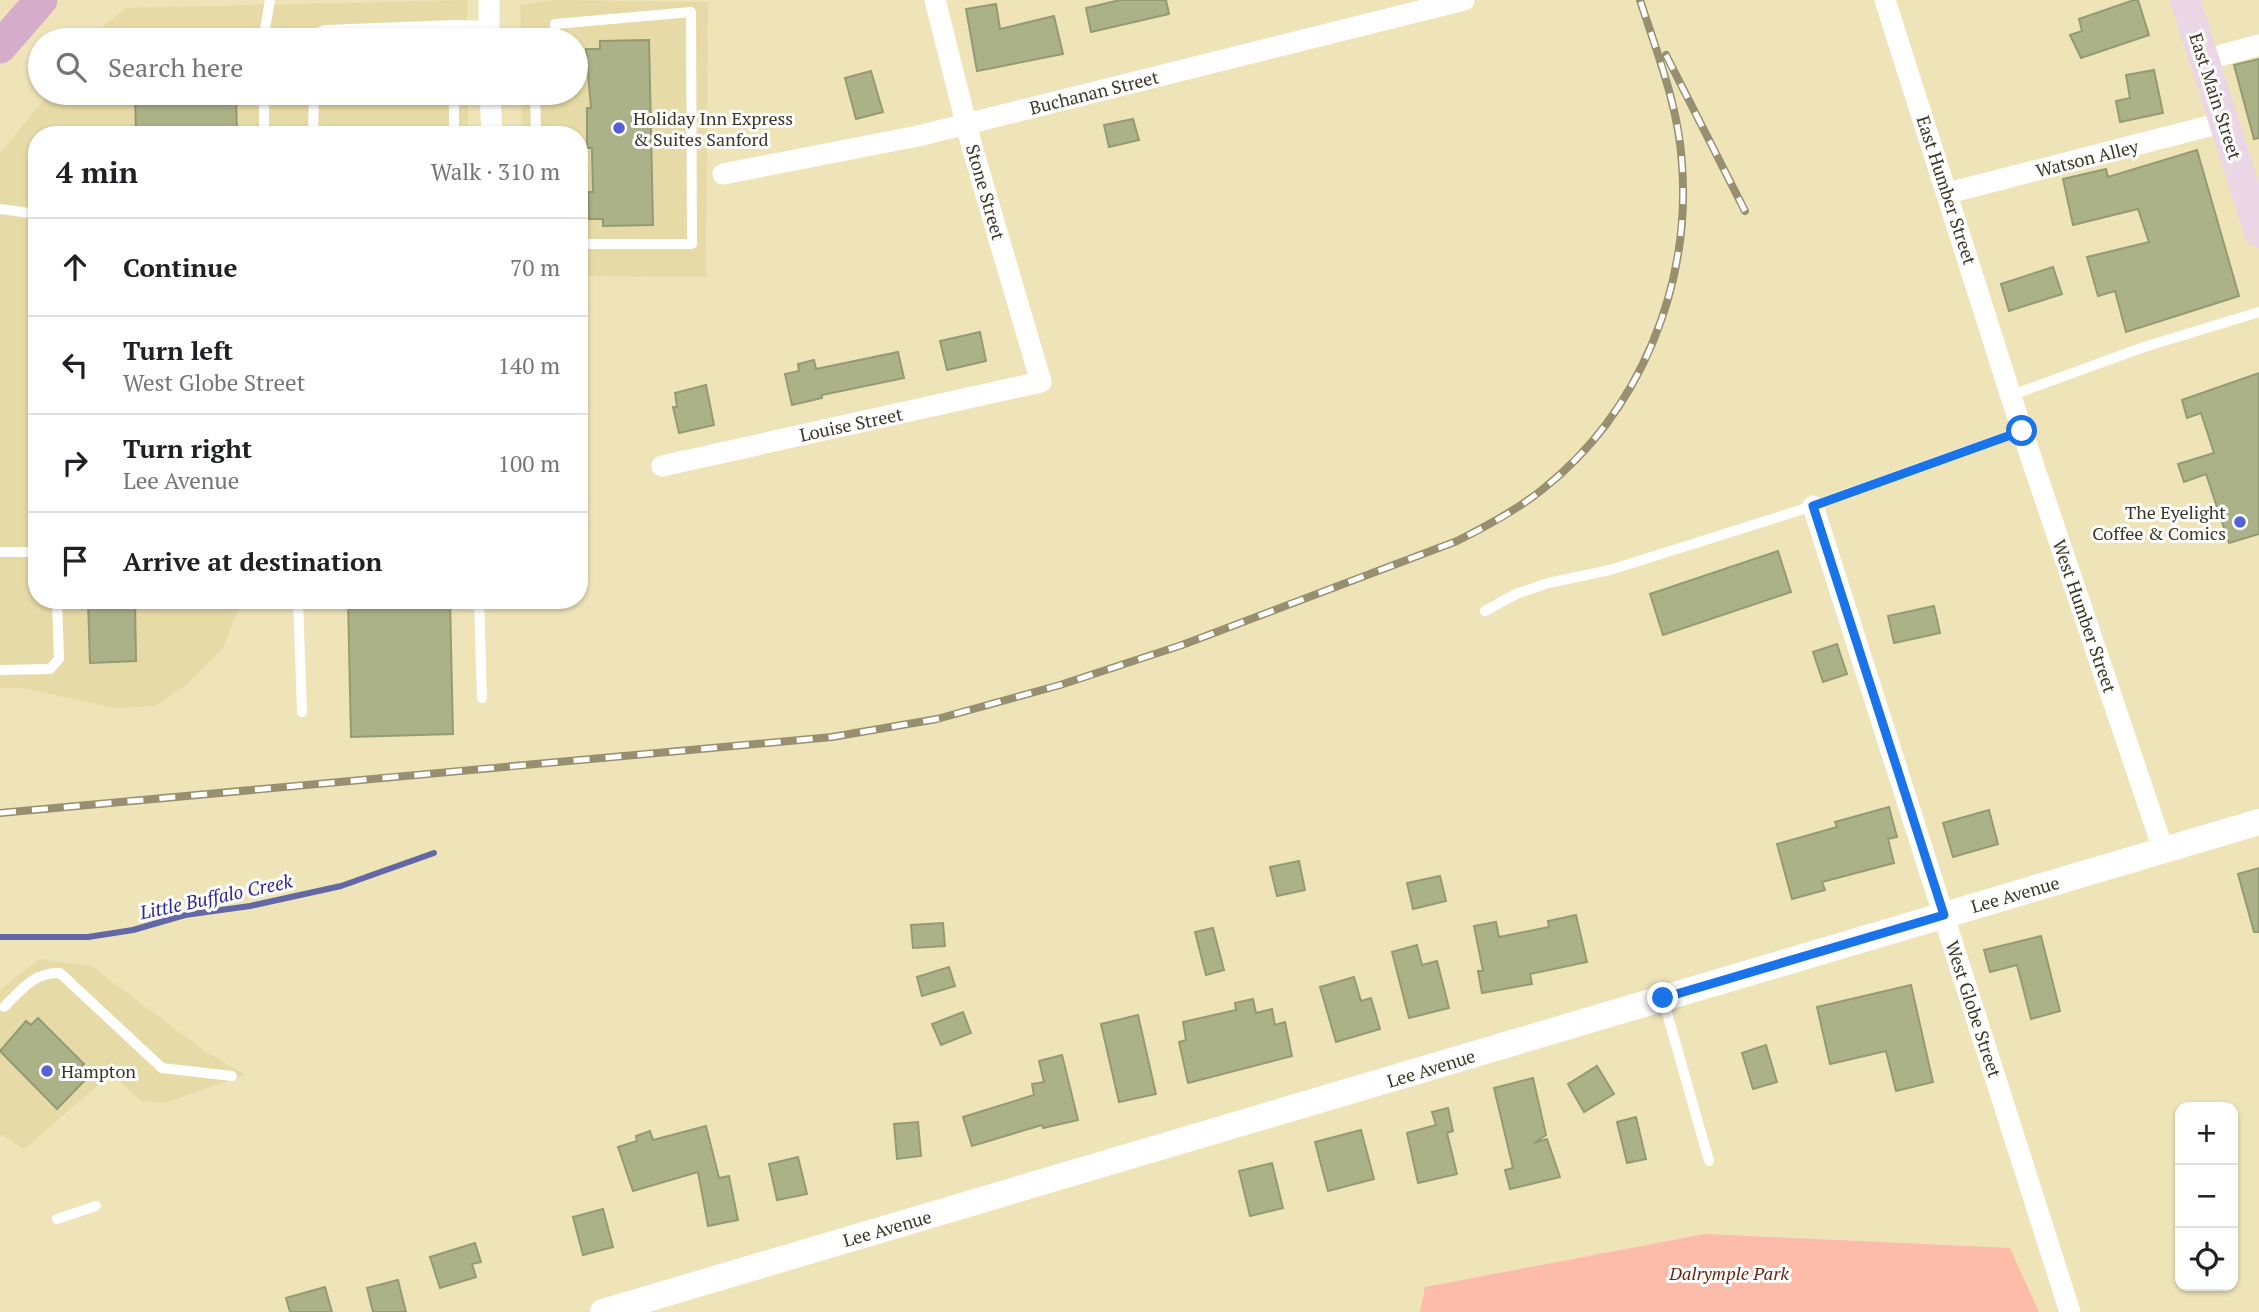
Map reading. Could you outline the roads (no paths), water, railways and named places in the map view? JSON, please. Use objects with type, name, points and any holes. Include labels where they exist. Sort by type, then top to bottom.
[{"type":"main road","points":[[0,47],[41,0]]},
{"type":"main road","name":"East Main Street","points":[[2185,0],[2259,232]]},
{"type":"street","points":[[489,0],[489,28]]},
{"type":"street","name":"Stone Street","points":[[935,0],[1041,382]]},
{"type":"street","name":"Buchanan Street","points":[[723,174],[968,124],[1464,0]]},
{"type":"street","name":"East Humber Street","points":[[1885,0],[2009,387]]},
{"type":"street","points":[[2204,60],[2259,45]]},
{"type":"street","points":[[491,105],[492,126]]},
{"type":"street","name":"Watson Alley","points":[[1948,193],[2225,122]]},
{"type":"street","name":"Louise Street","points":[[662,466],[1041,382]]},
{"type":"street","name":"West Humber Street","points":[[2009,387],[2164,852]]},
{"type":"street","name":"West Globe Street","points":[[1813,506],[2070,1312]]},
{"type":"street","name":"Lee Avenue","points":[[603,1312],[2259,822]]},
{"type":"lane","points":[[265,28],[270,0]]},
{"type":"lane","points":[[555,28],[555,24],[691,12],[692,244],[588,244]]},
{"type":"lane","points":[[378,28],[455,25],[468,28]]},
{"type":"lane","points":[[264,105],[264,126]]},
{"type":"lane","points":[[313,126],[314,105]]},
{"type":"lane","points":[[454,105],[454,126]]},
{"type":"lane","points":[[536,105],[536,126]]},
{"type":"lane","points":[[0,209],[28,214]]},
{"type":"lane","points":[[2009,387],[2259,312]]},
{"type":"lane","points":[[1485,611],[1516,594],[1548,583],[1610,570],[1813,506],[2022,431]]},
{"type":"lane","points":[[0,552],[28,552]]},
{"type":"lane","points":[[0,670],[50,669],[59,659],[57,609]]},
{"type":"lane","points":[[298,609],[302,712]]},
{"type":"lane","points":[[480,609],[482,698]]},
{"type":"lane","points":[[1,1008],[33,978],[41,974],[60,973],[162,1068],[232,1076]]},
{"type":"lane","points":[[1663,998],[1709,1161]]},
{"type":"lane","points":[[57,1219],[96,1206]]},
{"type":"waterway","name":"Little Buffalo Creek","points":[[0,937],[88,937],[133,930],[185,915],[250,906],[341,886],[434,853]]},
{"type":"railway","points":[[0,813],[832,737],[937,719],[1060,685],[1182,645],[1457,541],[1523,504],[1577,458],[1607,423],[1632,384],[1652,343],[1668,300],[1678,255],[1683,210],[1682,164],[1672,101],[1640,0]]},
{"type":"railway","points":[[1666,55],[1745,211]]},
{"type":"place","name":"Holiday Inn Express & Suites Sanford","points":[[619,128]]},
{"type":"place","name":"The Eyelight Coffee & Comics","points":[[2240,522]]},
{"type":"place","name":"Hampton","points":[[47,1071]]},
{"type":"park label","name":"Dalrymple Park","points":[[1729,1273]]}]
